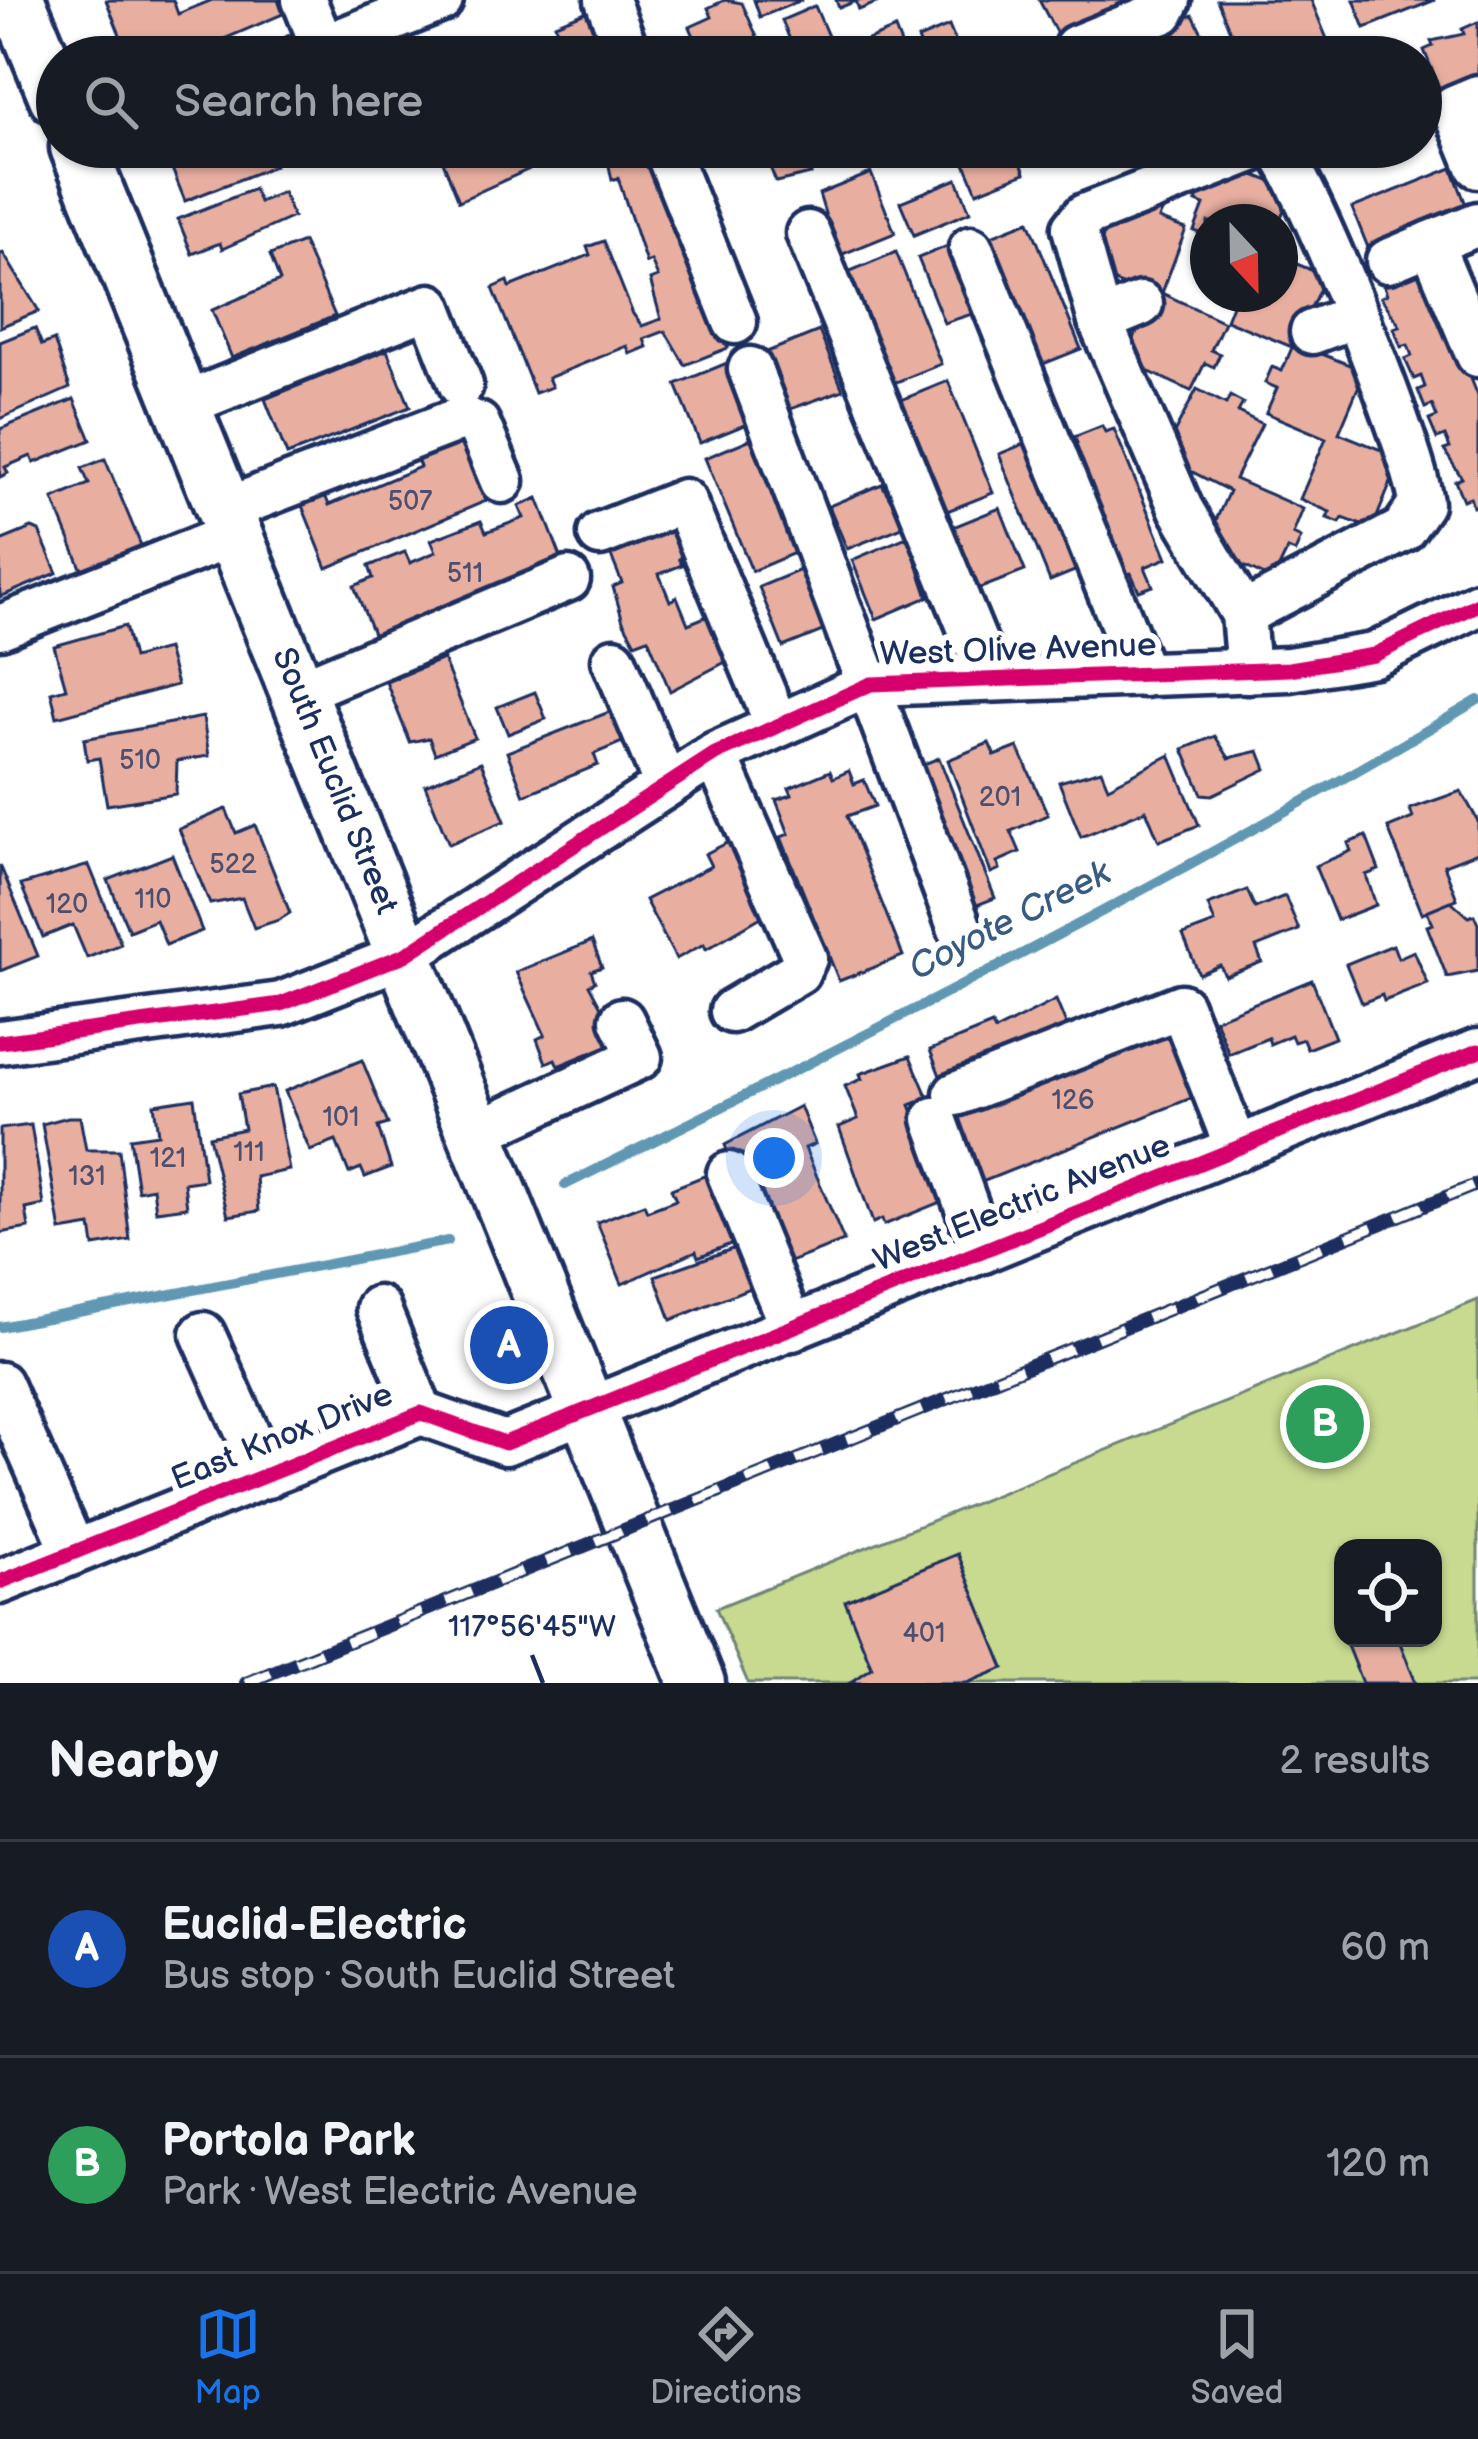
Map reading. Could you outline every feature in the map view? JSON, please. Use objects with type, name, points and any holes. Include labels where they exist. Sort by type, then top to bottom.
[{"type":"main road","points":[[17,0],[36,46]]},
{"type":"main road","name":"South Euclid Street","points":[[86,168],[698,1683]]},
{"type":"street","points":[[304,0],[308,36]]},
{"type":"street","points":[[350,36],[441,0]]},
{"type":"street","points":[[607,0],[621,36]]},
{"type":"street","points":[[1103,36],[1163,11],[1169,0]]},
{"type":"street","points":[[1478,97],[1454,107],[1478,166]]},
{"type":"street","points":[[673,168],[735,322]]},
{"type":"street","points":[[1208,168],[1078,221],[1074,236],[1100,321],[1200,501],[1244,614],[1248,671]]},
{"type":"street","points":[[1244,614],[1414,520],[1420,488],[1376,417],[1355,316],[1299,233],[1282,168]]},
{"type":"street","points":[[1388,261],[1478,224]]},
{"type":"street","points":[[808,233],[990,678]]},
{"type":"street","points":[[1431,243],[1478,355]]},
{"type":"street","points":[[971,248],[1143,674]]},
{"type":"street","points":[[1100,321],[1141,304]]},
{"type":"street","points":[[182,405],[430,306],[461,385]]},
{"type":"street","points":[[1312,332],[1355,316]]},
{"type":"street","points":[[750,369],[960,929]]},
{"type":"street","points":[[0,627],[462,418],[478,424],[502,481]]},
{"type":"street","points":[[600,534],[684,501],[776,723]]},
{"type":"street","points":[[298,692],[568,579]]},
{"type":"street","name":"West Olive Avenue","points":[[0,1042],[281,1004],[405,955],[715,754],[871,684],[1248,671],[1374,655],[1478,604]]},
{"type":"street","points":[[614,660],[666,785]]},
{"type":"street","points":[[715,754],[805,958],[798,972],[732,1011]]},
{"type":"street","points":[[983,1251],[945,1106],[1181,1006],[1237,1149]]},
{"type":"street","points":[[478,1132],[640,1057],[622,1020]]},
{"type":"street","name":"West Electric Avenue","points":[[589,1411],[1478,1051]]},
{"type":"street","points":[[729,1174],[792,1329]]},
{"type":"street","points":[[378,1308],[421,1413]]},
{"type":"street","points":[[203,1334],[266,1476]]},
{"type":"street","points":[[0,1384],[74,1552]]},
{"type":"street","name":"East Knox Drive","points":[[0,1582],[421,1413],[506,1443],[589,1411]]},
{"type":"green space","points":[[1478,1300],[1478,1683],[748,1683],[716,1608]]},
{"type":"building","points":[[106,0],[173,0],[178,14],[212,0],[278,0],[283,14],[231,36],[121,36]]},
{"type":"building","points":[[725,0],[742,3],[757,36],[694,36],[690,27],[712,17],[708,8]]},
{"type":"building","points":[[754,0],[802,0],[760,17]]},
{"type":"building","points":[[836,0],[881,1],[859,10],[856,1],[839,8]]},
{"type":"building","points":[[1039,0],[1134,0],[1057,34]]},
{"type":"building","points":[[1217,0],[1311,0],[1326,36],[1232,36]]},
{"type":"building","points":[[1354,0],[1435,0],[1365,28]]},
{"type":"building","points":[[815,6],[828,36],[788,36],[782,20]]},
{"type":"building","points":[[598,7],[610,36],[558,36],[555,24]]},
{"type":"building","points":[[1193,15],[1204,36],[1169,36],[1166,25]]},
{"type":"building","points":[[1478,22],[1478,78],[1442,92],[1442,39],[1464,34],[1462,29]]},
{"type":"building","points":[[949,26],[953,36],[925,36]]},
{"type":"building","points":[[172,168],[269,168],[185,201]]},
{"type":"building","points":[[446,168],[532,168],[459,201]]},
{"type":"building","points":[[609,168],[663,168],[728,348],[685,365],[665,331],[644,339],[647,347],[630,354],[627,346],[548,378],[552,387],[535,393],[493,288],[508,281],[510,287],[590,255],[587,247],[604,241],[633,314],[642,326],[661,319],[650,280],[658,277],[651,261],[646,263],[618,178],[612,180]]},
{"type":"building","points":[[770,168],[809,168],[811,174],[776,182]]},
{"type":"building","points":[[967,168],[1023,168],[1025,173],[977,192]]},
{"type":"building","points":[[1220,168],[1237,168],[1292,190],[1286,204],[1201,204],[1196,202],[1202,188],[1210,191]]},
{"type":"building","points":[[1452,168],[1468,210],[1369,250],[1352,208]]},
{"type":"building","points":[[871,173],[895,233],[838,256],[819,194]]},
{"type":"building","points":[[957,179],[970,212],[914,235],[900,202]]},
{"type":"building","points":[[254,189],[259,202],[283,192],[293,217],[222,249],[220,243],[192,254],[178,219]]},
{"type":"building","points":[[1116,204],[1163,210],[1159,219],[1186,229],[1162,293],[1190,306],[1190,312],[1224,322],[1211,350],[1220,354],[1214,367],[1205,363],[1191,391],[1124,360],[1153,297],[1089,272]]},
{"type":"building","points":[[1029,221],[1081,349],[1038,366],[986,238]]},
{"type":"building","points":[[960,241],[988,309],[944,323],[918,258]]},
{"type":"building","points":[[303,242],[335,316],[232,358],[212,310],[280,281],[270,255]]},
{"type":"building","points":[[896,252],[941,364],[889,385],[843,274]]},
{"type":"building","points":[[0,254],[39,311],[0,327]]},
{"type":"building","points":[[1298,264],[1326,276],[1292,347],[1226,320],[1229,312],[1298,312]]},
{"type":"building","points":[[1427,269],[1478,396],[1478,505],[1473,507],[1470,497],[1463,500],[1455,481],[1462,478],[1444,450],[1450,448],[1445,436],[1437,439],[1429,420],[1437,417],[1432,405],[1425,408],[1418,390],[1425,387],[1421,376],[1414,379],[1405,359],[1412,356],[1408,345],[1401,347],[1394,328],[1400,326],[1381,297],[1387,294],[1384,286]]},
{"type":"building","points":[[35,328],[42,345],[54,340],[70,388],[0,419],[0,342]]},
{"type":"building","points":[[819,331],[843,390],[785,411],[767,352]]},
{"type":"building","points":[[1294,343],[1365,371],[1339,433],[1401,458],[1372,529],[1343,518],[1340,523],[1327,518],[1330,512],[1300,499],[1326,438],[1266,413],[1277,388],[1265,383],[1272,367],[1282,371]]},
{"type":"building","points":[[387,350],[410,407],[287,455],[265,399]]},
{"type":"building","points":[[727,363],[752,422],[700,443],[676,384]]},
{"type":"building","points":[[948,381],[993,493],[942,513],[896,402]]},
{"type":"building","points":[[1197,389],[1226,404],[1230,396],[1243,403],[1238,412],[1262,424],[1235,479],[1303,509],[1293,534],[1301,538],[1295,552],[1288,549],[1273,580],[1204,547],[1229,491],[1162,456]]},
{"type":"building","points":[[74,399],[91,440],[34,463],[31,456],[5,467],[8,473],[0,477],[0,429]]},
{"type":"building","points":[[1102,426],[1105,432],[1114,429],[1167,558],[1145,567],[1153,586],[1139,591],[1131,573],[1125,575],[1072,446],[1077,443],[1074,437]]},
{"type":"building","points":[[459,433],[486,501],[327,568],[301,503],[324,493],[329,505],[420,467],[414,452]]},
{"type":"building","points":[[758,436],[804,549],[752,571],[705,458]]},
{"type":"building","points":[[1041,437],[1092,564],[1050,581],[999,454]]},
{"type":"building","points":[[105,459],[145,555],[86,580],[53,499],[89,484],[82,468]]},
{"type":"building","points":[[882,484],[905,526],[847,549],[829,506]]},
{"type":"building","points":[[538,498],[566,570],[378,646],[354,586],[373,578],[369,566],[405,552],[410,563],[436,552],[431,540],[481,521],[486,532],[524,518],[519,506]]},
{"type":"building","points":[[1000,508],[1025,571],[973,591],[948,529]]},
{"type":"building","points":[[674,527],[686,556],[679,559],[682,565],[659,574],[670,601],[677,597],[688,624],[715,613],[733,658],[670,691],[648,638],[635,643],[623,621],[613,587],[622,583],[607,546]]},
{"type":"building","points":[[32,528],[39,531],[57,573],[0,597],[0,541]]},
{"type":"building","points":[[909,540],[928,597],[876,619],[852,560]]},
{"type":"building","points":[[810,566],[835,626],[783,647],[759,587]]},
{"type":"building","points":[[125,626],[133,658],[167,649],[177,685],[57,717],[51,692],[66,688],[54,646]]},
{"type":"building","points":[[443,659],[475,738],[435,754],[429,738],[410,742],[386,682]]},
{"type":"building","points":[[535,692],[546,719],[508,734],[497,707]]},
{"type":"building","points":[[622,707],[634,737],[594,754],[598,765],[524,795],[507,752]]},
{"type":"building","points":[[203,717],[209,756],[177,761],[176,794],[107,805],[99,758],[87,760],[84,739]]},
{"type":"building","points":[[1215,736],[1229,758],[1259,751],[1266,769],[1212,795],[1202,794],[1183,749]]},
{"type":"building","points":[[989,743],[995,756],[1018,747],[1048,815],[1011,831],[1020,852],[997,862],[1000,869],[991,873],[948,760]]},
{"type":"building","points":[[1170,755],[1199,825],[1159,841],[1146,810],[1081,837],[1059,782],[1101,770],[1108,787]]},
{"type":"building","points":[[939,758],[995,898],[962,911],[906,771]]},
{"type":"building","points":[[481,762],[505,821],[449,844],[425,785]]},
{"type":"building","points":[[830,771],[833,778],[849,771],[854,784],[864,780],[875,806],[847,816],[903,956],[839,981],[781,837],[789,834],[776,800],[792,795],[789,788]]},
{"type":"building","points":[[1461,791],[1478,821],[1478,852],[1444,865],[1457,899],[1422,913],[1388,828],[1413,818],[1410,809]]},
{"type":"building","points":[[226,809],[236,833],[255,825],[290,913],[279,920],[254,928],[242,898],[210,904],[179,829]]},
{"type":"building","points":[[1366,836],[1379,870],[1366,875],[1376,905],[1337,920],[1315,866],[1351,851],[1348,843]]},
{"type":"building","points":[[731,841],[768,913],[706,949],[704,944],[676,959],[645,900],[711,866],[705,854]]},
{"type":"building","points":[[172,855],[202,931],[166,945],[156,920],[129,931],[108,880]]},
{"type":"building","points":[[0,865],[38,956],[0,971]]},
{"type":"building","points":[[89,865],[121,944],[87,958],[73,925],[43,937],[21,885]]},
{"type":"building","points":[[1247,890],[1255,908],[1285,896],[1299,930],[1256,947],[1262,962],[1225,976],[1220,965],[1199,974],[1183,935],[1215,923],[1208,905]]},
{"type":"building","points":[[1451,901],[1469,917],[1474,915],[1478,924],[1478,971],[1447,977],[1427,926],[1433,924],[1427,911]]},
{"type":"building","points":[[592,941],[602,967],[591,971],[595,982],[589,985],[619,1041],[558,1066],[555,1059],[546,1063],[537,1039],[545,1035],[516,972]]},
{"type":"building","points":[[1393,945],[1398,958],[1414,951],[1428,984],[1384,1001],[1382,995],[1362,1003],[1346,964]]},
{"type":"building","points":[[1312,980],[1335,1038],[1307,1049],[1303,1039],[1294,1042],[1291,1035],[1270,1044],[1268,1038],[1229,1054],[1215,1019]]},
{"type":"building","points":[[1056,1000],[1070,1034],[944,1086],[930,1050],[992,1025],[995,1031]]},
{"type":"building","points":[[1169,1021],[1199,1095],[982,1182],[952,1109]]},
{"type":"building","points":[[910,1056],[928,1098],[910,1105],[948,1199],[884,1225],[882,1219],[873,1223],[839,1127],[858,1119],[845,1086],[862,1079],[860,1074]]},
{"type":"building","points":[[362,1060],[388,1124],[378,1127],[391,1167],[365,1177],[361,1168],[349,1173],[336,1141],[310,1151],[285,1091]]},
{"type":"building","points":[[273,1087],[289,1170],[256,1177],[259,1211],[228,1216],[209,1136],[244,1129],[238,1094]]},
{"type":"building","points":[[194,1098],[205,1180],[184,1183],[187,1207],[156,1211],[153,1188],[138,1191],[130,1138],[158,1134],[154,1104]]},
{"type":"building","points":[[800,1106],[815,1144],[805,1148],[844,1241],[775,1268],[725,1145]]},
{"type":"building","points":[[80,1117],[86,1150],[119,1150],[130,1240],[94,1246],[91,1226],[61,1231],[42,1124]]},
{"type":"building","points":[[31,1125],[44,1205],[26,1209],[29,1228],[0,1233],[0,1129]]},
{"type":"building","points":[[719,1170],[746,1238],[698,1257],[696,1251],[622,1284],[597,1222],[644,1204],[647,1211],[676,1200],[671,1189]]},
{"type":"building","points":[[741,1246],[757,1285],[671,1320],[655,1276]]},
{"type":"building","points":[[958,1554],[1004,1668],[967,1683],[850,1683],[872,1668],[845,1601]]},
{"type":"building","points":[[1348,1647],[1402,1647],[1416,1683],[1362,1683]]},
{"type":"waterway","points":[[565,1185],[1026,952],[1478,700]]},
{"type":"waterway","name":"Coyote Creek","points":[[0,1327],[448,1241]]},
{"type":"railway","points":[[246,1683],[1478,1184]]},
{"type":"cycle path","points":[[0,1042],[281,1004],[405,955],[715,754],[871,684],[1289,669],[1374,655],[1478,604]]},
{"type":"cycle path","points":[[0,1582],[421,1413],[505,1443],[1478,1051]]},
{"type":"place","name":"Euclid-Electric","points":[[509,1345]]},
{"type":"place","name":"Portola Park","points":[[1325,1424]]}]
